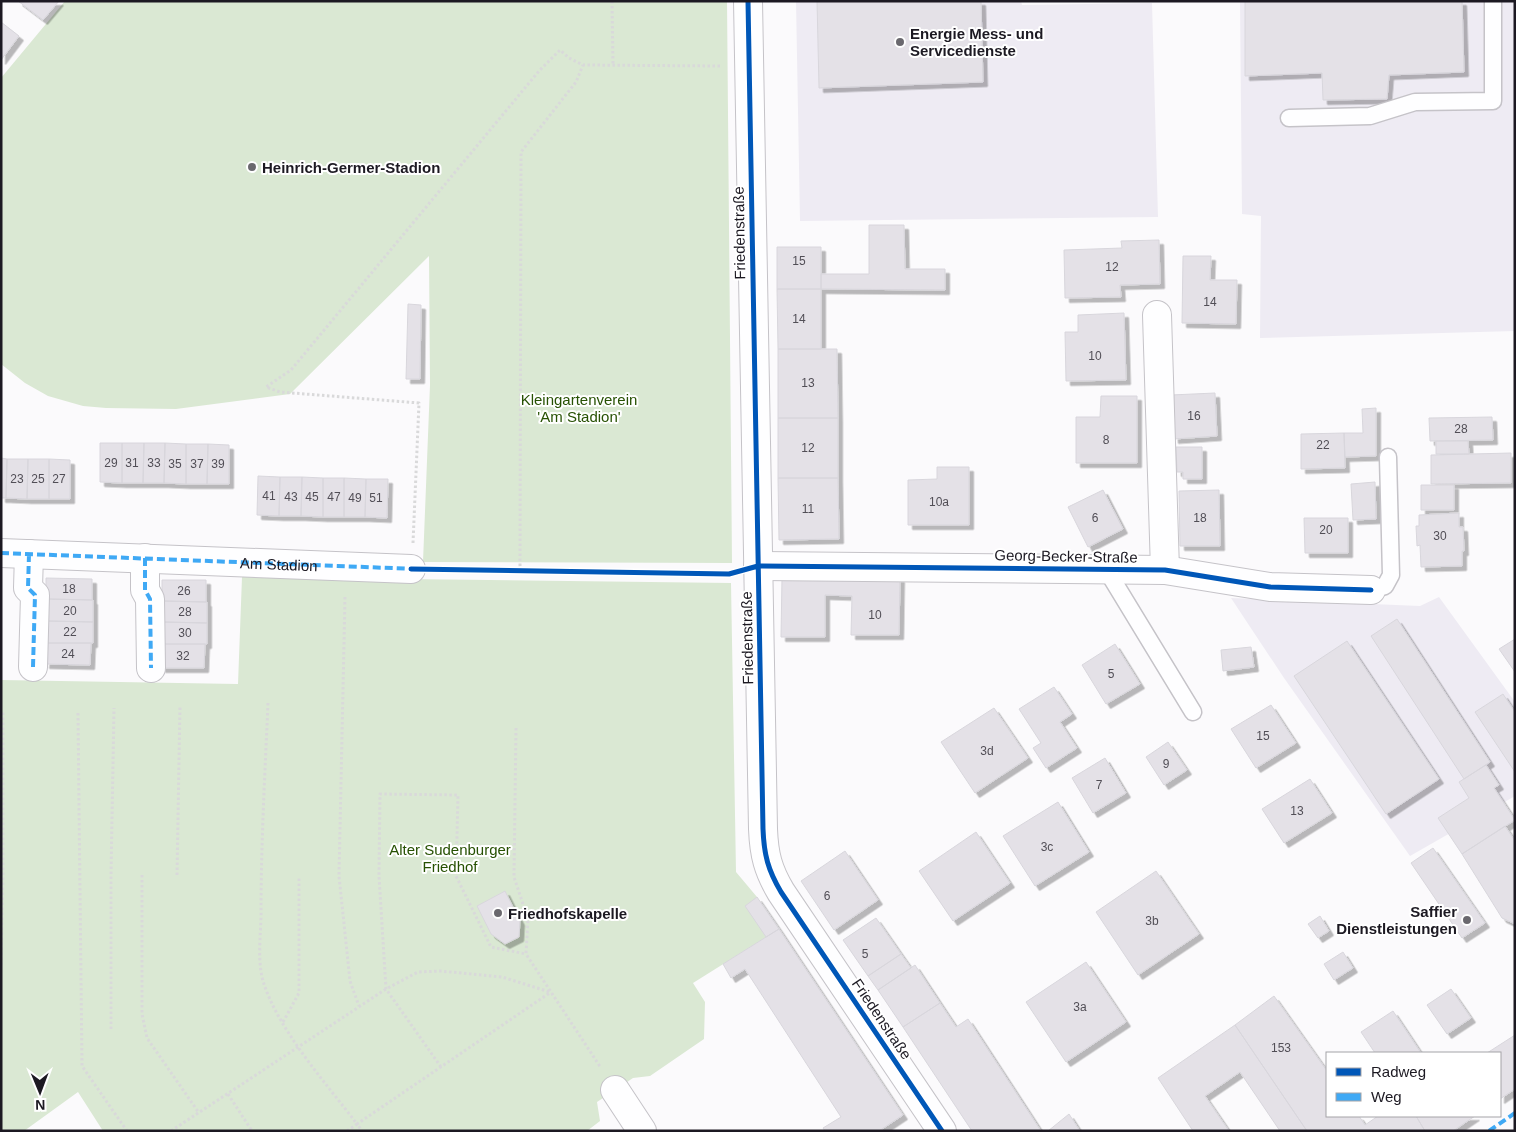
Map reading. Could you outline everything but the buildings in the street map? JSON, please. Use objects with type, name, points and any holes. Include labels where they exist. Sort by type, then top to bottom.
[{"type":"street","name":"Friedenstraße","points":[[748,1],[764,846],[769,872],[781,892],[942,1131]]},
{"type":"street","points":[[1157,316],[1165,570]]},
{"type":"street","name":"Am Stadion","points":[[1,553],[145,558],[412,557]]},
{"type":"street","points":[[29,554],[28,588],[35,595],[33,667]]},
{"type":"street","points":[[145,558],[145,590],[150,599],[150,668]]},
{"type":"street","name":"Georg-Becker-Straße","points":[[758,566],[1165,570],[1270,587],[1372,590]]},
{"type":"street","points":[[615,1090],[642,1131]]},
{"type":"lane","points":[[1290,118],[1370,116],[1415,102],[1493,101],[1493,1]]},
{"type":"lane","points":[[1372,590],[1385,586],[1391,576],[1388,457]]},
{"type":"lane","points":[[1106,569],[1192,712]]},
{"type":"path","points":[[612,1],[613,65]]},
{"type":"path","points":[[412,557],[419,403],[280,392],[266,387],[292,370],[560,50],[569,58],[583,65],[725,66]]},
{"type":"path","points":[[521,571],[521,152],[576,82],[583,65]]},
{"type":"path","points":[[345,597],[339,876],[350,981],[359,1006]]},
{"type":"path","points":[[268,703],[261,876],[261,966],[263,981],[276,1012],[298,1048],[362,1131]]},
{"type":"path","points":[[177,875],[180,705]]},
{"type":"path","points":[[111,1029],[114,708]]},
{"type":"path","points":[[1,965],[3,712]]},
{"type":"path","points":[[78,713],[82,1066],[127,1131]]},
{"type":"path","points":[[516,728],[514,877],[528,919],[526,954],[615,1090]]},
{"type":"path","points":[[441,1067],[386,989],[378,876],[380,794],[458,795],[456,876],[491,947],[526,954]]},
{"type":"path","points":[[142,875],[142,1014],[148,1038],[198,1113]]},
{"type":"path","points":[[283,1022],[299,994],[299,876]]},
{"type":"path","points":[[171,1131],[359,1006],[418,972],[502,977],[551,992]]},
{"type":"path","points":[[347,1131],[551,992]]},
{"type":"path","points":[[228,1094],[252,1131]]},
{"type":"shaded area","points":[[796,1],[1021,1],[1022,5],[1152,3],[1158,217],[800,221]]},
{"type":"shaded area","points":[[1240,1],[1515,1],[1515,331],[1260,338],[1261,216],[1242,214]]},
{"type":"shaded area","points":[[1439,597],[1515,702],[1515,796],[1410,856],[1284,678],[1231,598],[1420,606]]},
{"type":"green space","name":"Kleingartenverein 'Am Stadion'","points":[[65,1],[727,1],[732,563],[423,562],[430,385],[429,256],[290,394],[176,409],[83,406],[48,396],[25,383],[1,364],[1,78]]},
{"type":"green space","name":"Alter Sudenburger Friedhof","points":[[242,577],[731,583],[736,872],[757,897],[779,929],[693,983],[705,1002],[704,1039],[650,1076],[633,1078],[597,1102],[600,1121],[587,1131],[103,1131],[78,1092],[24,1131],[1,1131],[1,680],[238,684]]},
{"type":"marked path","points":[[1,553],[416,569]]},
{"type":"marked path","points":[[29,554],[28,588],[35,595],[33,667]]},
{"type":"marked path","points":[[145,558],[145,590],[150,599],[151,668]]},
{"type":"marked path","points":[[1489,1131],[1515,1113]]},
{"type":"cycle path","points":[[748,1],[764,847],[773,877],[781,892],[942,1131]]},
{"type":"cycle path","points":[[411,569],[729,574],[758,566],[1165,570],[1270,587],[1371,590]]},
{"type":"place","name":"Energie Mess- und Servicedienste","points":[[900,42]]},
{"type":"place","name":"Heinrich-Germer-Stadion","points":[[252,167]]},
{"type":"place","name":"Friedhofskapelle","points":[[498,913]]},
{"type":"place","name":"Saffier Dienstleistungen","points":[[1467,920]]}]
